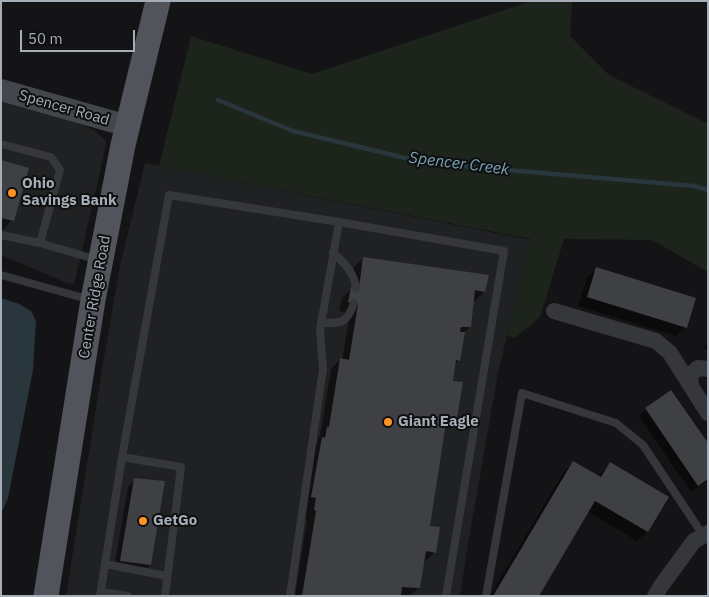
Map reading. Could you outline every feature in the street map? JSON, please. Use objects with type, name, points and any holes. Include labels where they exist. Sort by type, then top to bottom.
[{"type":"main road","name":"Center Ridge Road","points":[[46,596],[100,261],[128,126],[158,1]]},
{"type":"street","name":"Spencer Road","points":[[1,90],[128,126]]},
{"type":"street","points":[[554,311],[653,340],[670,353],[708,413]]},
{"type":"street","points":[[690,386],[690,375],[698,368],[708,369]]},
{"type":"street","points":[[655,596],[694,541],[706,534]]},
{"type":"lane","points":[[1,144],[51,157],[60,170],[40,243]]},
{"type":"lane","points":[[128,596],[100,594],[122,457],[169,195],[504,251],[446,596]]},
{"type":"lane","points":[[290,596],[324,369],[320,330],[339,222]]},
{"type":"lane","points":[[1,235],[40,243],[100,261]]},
{"type":"lane","points":[[334,252],[354,277],[356,288]]},
{"type":"lane","points":[[1,275],[93,300]]},
{"type":"lane","points":[[321,323],[343,322],[349,315],[354,303]]},
{"type":"lane","points":[[486,596],[522,393],[616,423],[642,445],[706,534]]},
{"type":"lane","points":[[122,457],[181,467],[165,596]]},
{"type":"lane","points":[[105,564],[168,576]]},
{"type":"shaded area","points":[[531,1],[572,1],[570,36],[609,75],[708,124],[708,272],[652,240],[564,239],[540,317],[515,338],[507,336],[530,239],[159,166],[191,36],[312,74]]},
{"type":"shaded area","points":[[1,102],[79,123],[95,131],[106,141],[74,284],[67,283],[1,255]]},
{"type":"shaded area","points":[[145,163],[530,240],[498,373],[460,596],[66,596],[120,265]]},
{"type":"shaded area","points":[[1,298],[19,304],[31,311],[36,321],[33,370],[8,498],[1,514]]},
{"type":"building","name":"Ohio Savings Bank","points":[[1,160],[29,168],[14,221],[1,218]]},
{"type":"building","name":"Giant Eagle","points":[[363,257],[489,275],[485,292],[475,290],[471,327],[461,327],[460,332],[465,332],[460,361],[456,360],[453,381],[463,382],[457,418],[447,416],[430,526],[440,527],[436,553],[426,551],[420,588],[402,587],[401,596],[302,596],[316,511],[314,510],[316,498],[311,497],[322,437],[325,438],[327,427],[329,427],[340,358],[349,360],[358,304],[348,302],[351,287],[359,288]]},
{"type":"building","points":[[596,267],[696,298],[687,328],[587,297]]},
{"type":"building","points":[[671,390],[708,443],[708,479],[698,486],[645,408]]},
{"type":"building","points":[[573,461],[601,477],[610,462],[669,497],[648,532],[595,501],[539,596],[493,596]]},
{"type":"building","name":"GetGo","points":[[134,478],[165,481],[151,565],[120,561]]},
{"type":"waterway","name":"Spencer Creek","points":[[218,100],[293,131],[426,163],[694,186],[708,190]]},
{"type":"place","name":"Ohio Savings Bank","points":[[12,193]]},
{"type":"place","name":"Giant Eagle","points":[[388,422]]},
{"type":"place","name":"GetGo","points":[[143,521]]}]
